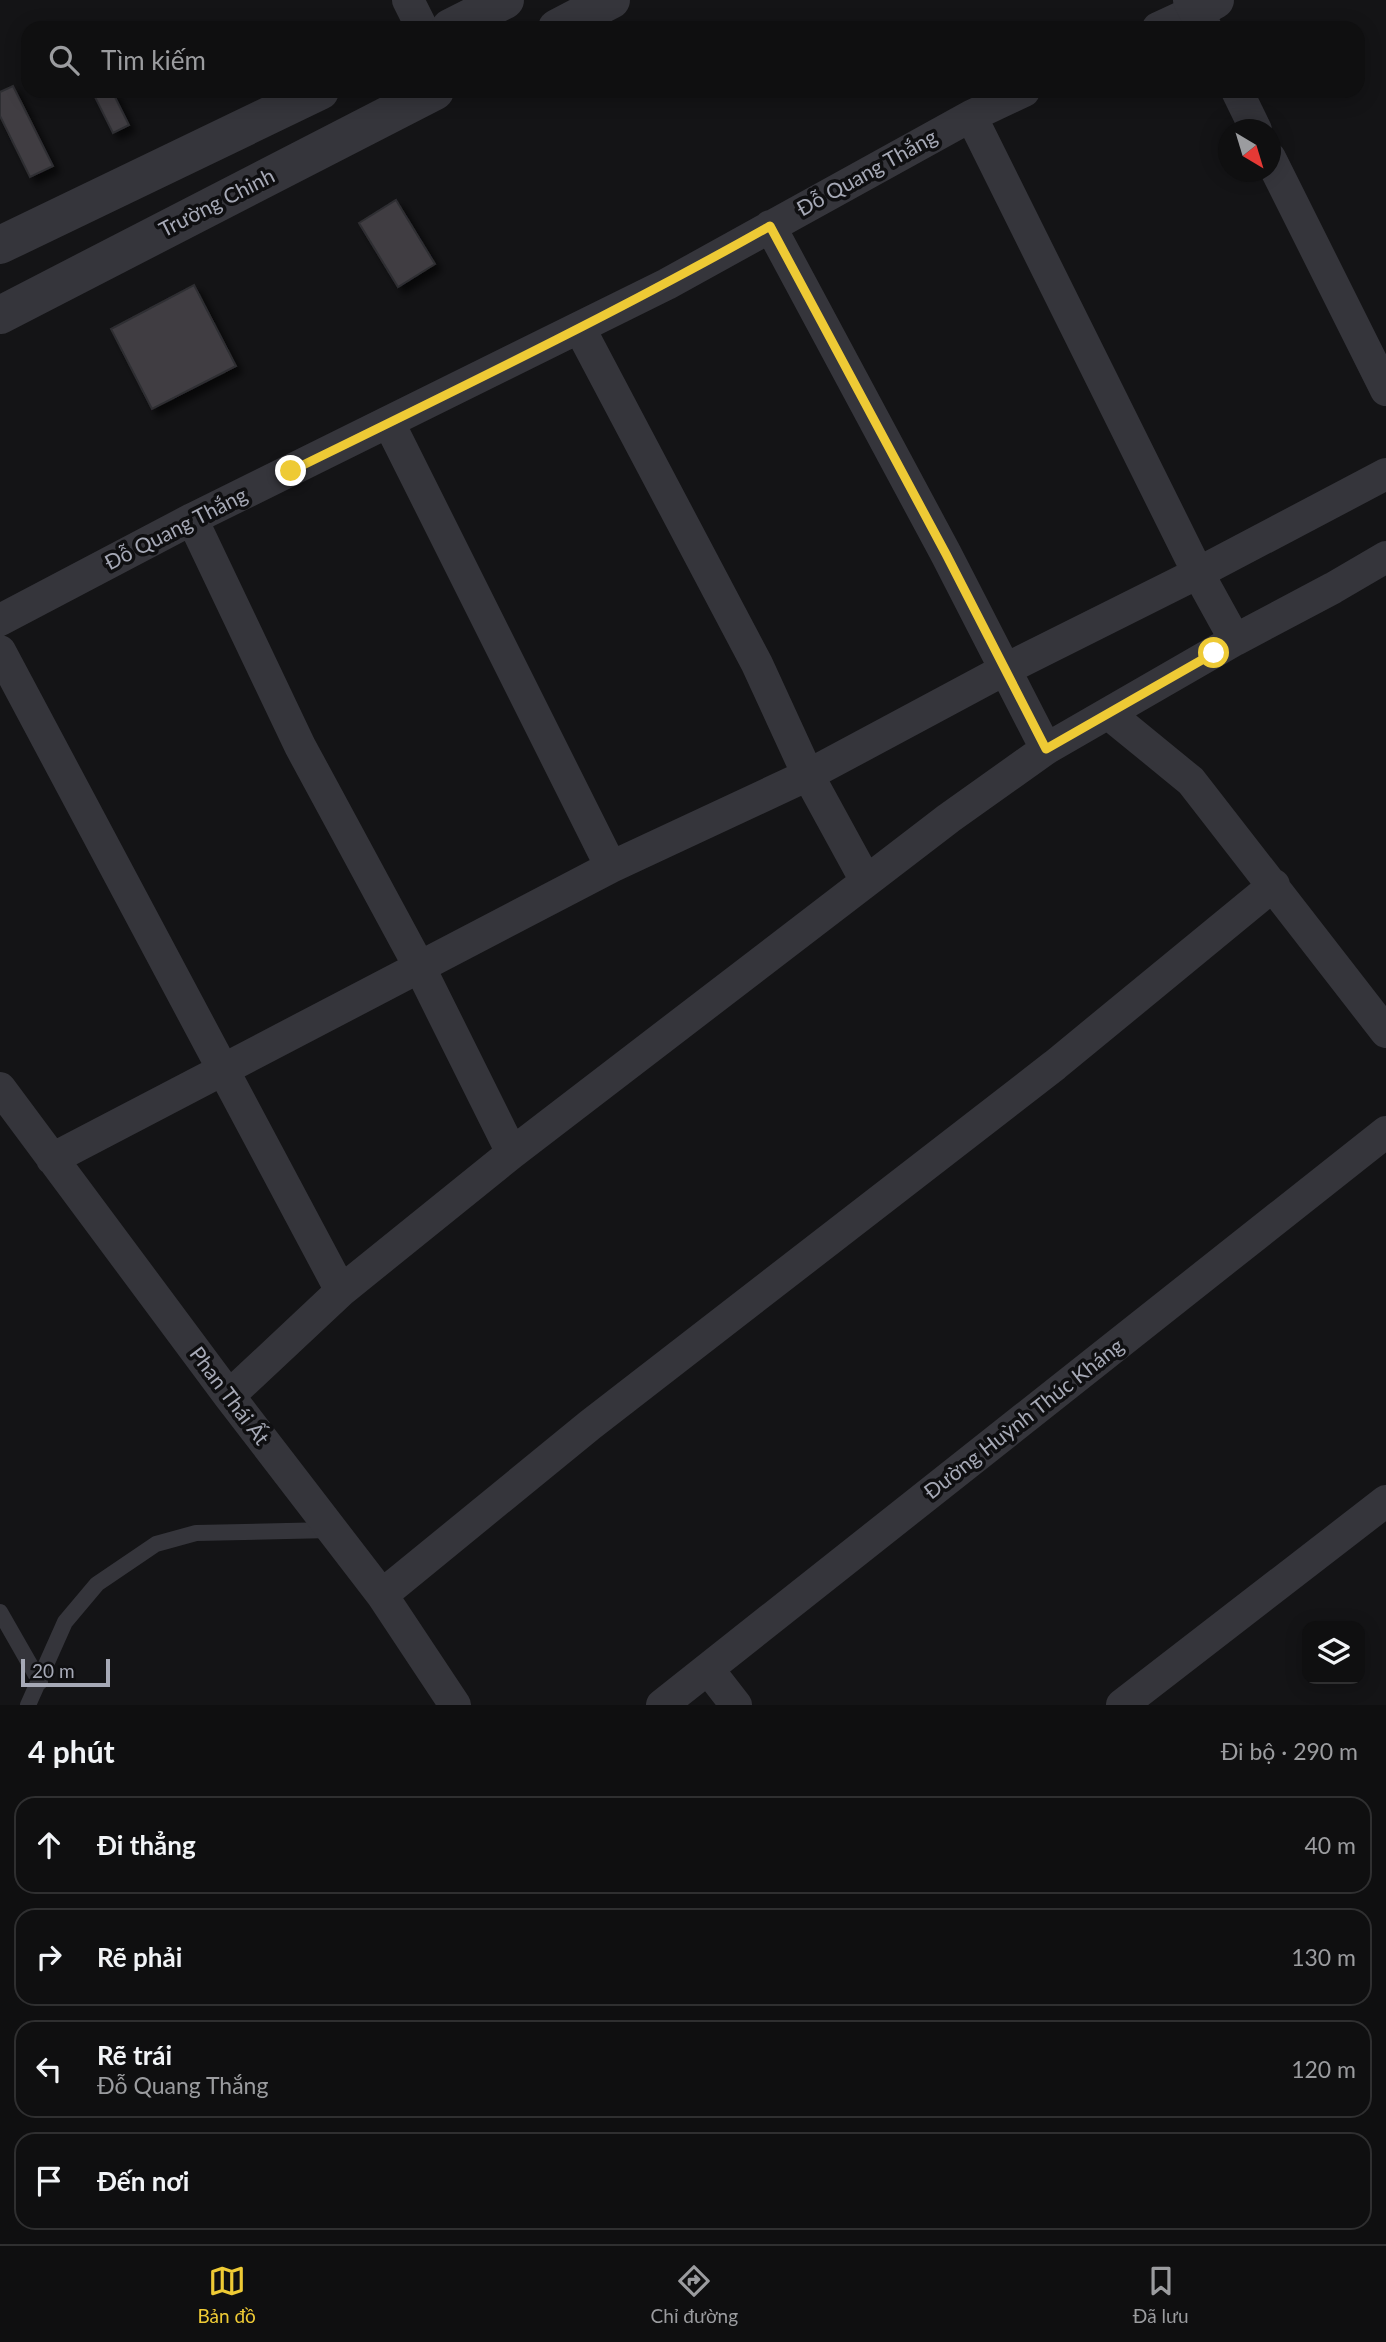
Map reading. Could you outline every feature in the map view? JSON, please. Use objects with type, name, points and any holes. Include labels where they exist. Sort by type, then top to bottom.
[{"type":"street","points":[[408,0],[418,21]]},
{"type":"street","points":[[464,21],[505,0]]},
{"type":"street","points":[[570,21],[611,0]]},
{"type":"street","points":[[1175,21],[1203,9]]},
{"type":"street","points":[[0,245],[305,98]]},
{"type":"street","name":"Trường Chinh","points":[[0,315],[421,98]]},
{"type":"street","name":"Đỗ Quang Thắng","points":[[0,620],[192,519],[667,284],[971,116],[1009,98]]},
{"type":"street","points":[[1240,98],[1251,119]]},
{"type":"street","points":[[971,116],[1198,573],[1235,640]]},
{"type":"street","points":[[1281,180],[1386,390]]},
{"type":"street","points":[[770,226],[946,554],[1046,749]]},
{"type":"street","points":[[580,329],[757,664],[808,775],[866,881]]},
{"type":"street","points":[[389,423],[611,867]]},
{"type":"street","points":[[52,1158],[611,867],[808,775],[1004,670],[1198,573],[1386,474]]},
{"type":"street","points":[[192,519],[300,746],[419,968],[512,1153]]},
{"type":"street","points":[[229,1396],[341,1292],[512,1153],[949,818],[1046,749],[1386,557]]},
{"type":"street","points":[[0,651],[341,1292]]},
{"type":"street","points":[[1109,714],[1191,781],[1386,1032]]},
{"type":"street","points":[[382,1595],[590,1425],[1055,1065],[1274,886]]},
{"type":"street","name":"Phan Thái Ất","points":[[0,1088],[229,1396],[382,1595],[455,1705]]},
{"type":"street","name":"Đường Huỳnh Thúc Kháng","points":[[662,1705],[1386,1132]]},
{"type":"street","points":[[1122,1705],[1386,1501]]},
{"type":"street","points":[[708,1669],[736,1705]]},
{"type":"lane","points":[[28,1705],[65,1622],[80,1603],[97,1584],[156,1544],[196,1533],[331,1530]]},
{"type":"lane","points":[[0,1612],[40,1682]]},
{"type":"building","points":[[13,86],[53,166],[30,177],[0,116],[0,92]]},
{"type":"building","points":[[96,98],[116,98],[129,125],[113,133]]},
{"type":"building","points":[[396,200],[435,264],[398,287],[359,223]]},
{"type":"building","points":[[194,285],[236,366],[152,409],[111,329]]},
{"type":"route","points":[[291,471],[580,329],[770,226],[946,554],[1046,749],[1214,653]]}]
